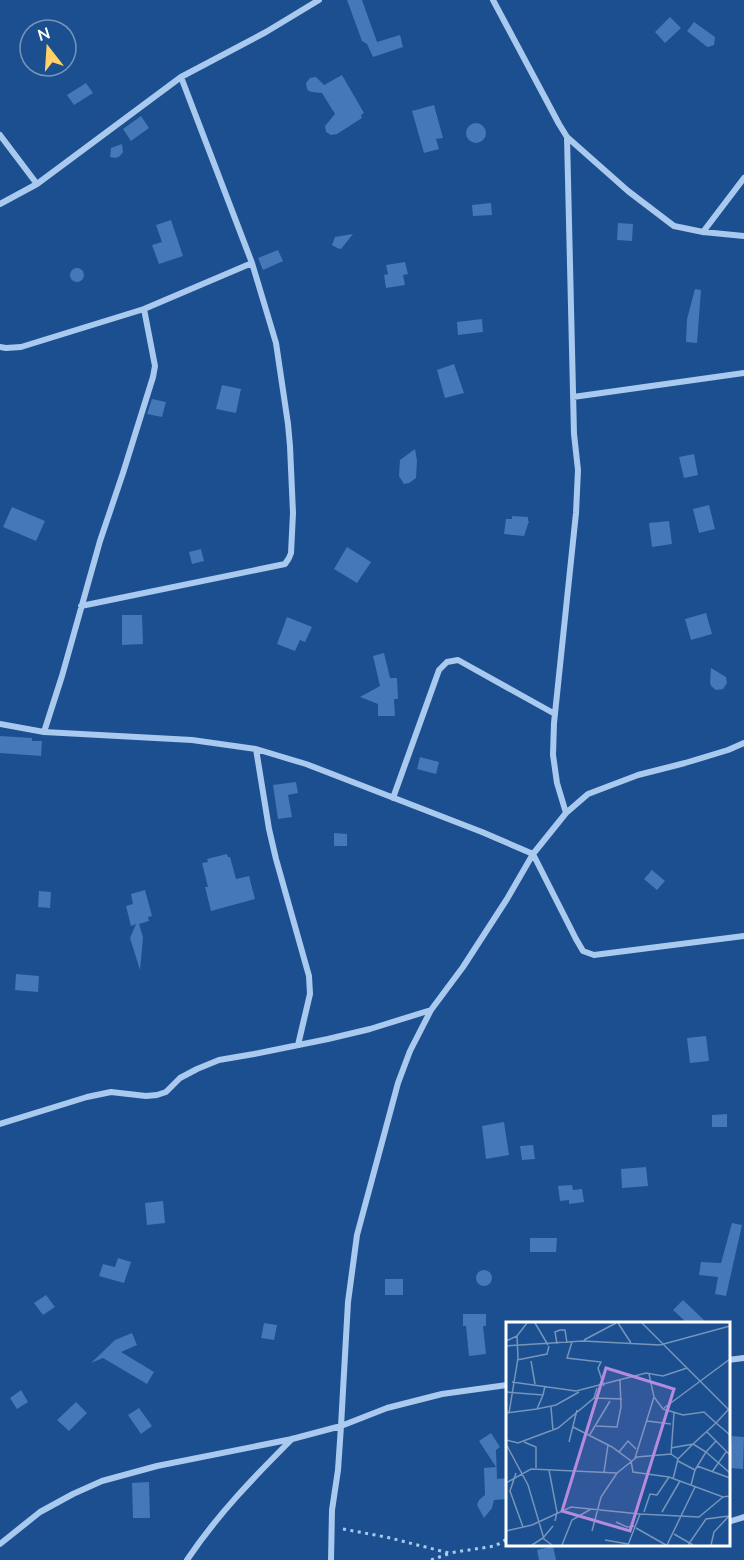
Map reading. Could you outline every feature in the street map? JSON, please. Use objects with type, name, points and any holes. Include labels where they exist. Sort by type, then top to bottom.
[{"type":"street","points":[[0,204],[37,184],[181,77],[266,32],[319,0]]},
{"type":"street","points":[[494,0],[567,137],[628,191],[674,226],[703,232],[744,236]]},
{"type":"street","points":[[81,606],[285,564],[291,553],[293,513],[288,424],[276,343],[252,262],[181,77]]},
{"type":"street","points":[[0,135],[37,184]]},
{"type":"street","points":[[566,813],[557,783],[554,754],[555,714],[576,513],[578,471],[574,434],[567,137]]},
{"type":"street","points":[[703,232],[744,178]]},
{"type":"street","points":[[0,347],[21,346],[144,309],[252,262]]},
{"type":"street","points":[[44,732],[100,541],[153,377],[155,366],[144,309]]},
{"type":"street","points":[[573,397],[744,373]]},
{"type":"street","points":[[393,798],[439,670],[447,662],[458,660],[555,714]]},
{"type":"street","points":[[0,724],[44,732],[192,740],[256,749],[306,764],[482,832],[533,854],[583,951],[594,955],[744,936]]},
{"type":"street","points":[[331,1560],[332,1510],[341,1426],[348,1302],[357,1235],[398,1083],[410,1051],[431,1011],[463,967],[533,854],[566,813],[588,794],[628,778],[728,750],[744,743]]},
{"type":"street","points":[[256,749],[276,859],[309,976],[310,994],[298,1045]]},
{"type":"street","points":[[0,1124],[87,1097],[111,1092],[157,1095],[166,1092],[180,1078],[219,1060],[370,1029],[431,1011]]},
{"type":"street","points":[[729,1360],[744,1358]]},
{"type":"street","points":[[0,1544],[40,1512],[102,1481],[157,1466],[292,1439],[341,1426],[387,1408],[442,1394],[506,1385]]},
{"type":"street","points":[[187,1560],[224,1509],[292,1439]]},
{"type":"street","points":[[729,1522],[744,1517]]},
{"type":"path","points":[[333,1527],[386,1537],[449,1553]]},
{"type":"path","points":[[431,1560],[449,1553],[495,1546],[506,1540]]},
{"type":"building","points":[[347,0],[362,0],[377,42],[400,35],[403,47],[373,57],[367,44],[362,41]]},
{"type":"building","points":[[670,17],[681,28],[665,43],[655,32]]},
{"type":"building","points":[[694,22],[715,37],[714,45],[706,46],[687,31]]},
{"type":"building","points":[[342,75],[364,113],[361,115],[362,118],[337,134],[331,135],[326,132],[325,126],[335,114],[322,93],[309,91],[306,83],[310,78],[316,77],[324,85]]},
{"type":"building","points":[[86,83],[93,93],[74,105],[67,95]]},
{"type":"building","points":[[434,105],[443,138],[436,139],[439,149],[424,153],[412,111]]},
{"type":"building","points":[[141,116],[149,128],[131,141],[123,129]]},
{"type":"building","points":[[476,123],[483,126],[486,133],[483,140],[476,143],[469,140],[466,133],[469,126]]},
{"type":"building","points":[[122,144],[123,152],[120,156],[110,157],[111,148]]},
{"type":"building","points":[[491,203],[492,215],[473,216],[472,205]]},
{"type":"building","points":[[171,220],[183,256],[159,264],[152,245],[162,242],[156,225]]},
{"type":"building","points":[[618,223],[633,224],[632,241],[617,240]]},
{"type":"building","points":[[353,234],[341,249],[332,245],[335,237]]},
{"type":"building","points":[[278,250],[283,261],[263,270],[258,258]]},
{"type":"building","points":[[405,262],[408,274],[403,275],[405,285],[386,288],[384,275],[388,274],[386,265]]},
{"type":"building","points":[[74,268],[80,268],[84,275],[80,282],[74,282],[70,278],[70,272]]},
{"type":"building","points":[[695,289],[701,290],[697,343],[686,342],[687,319]]},
{"type":"building","points":[[482,319],[483,332],[458,335],[457,322]]},
{"type":"building","points":[[454,364],[464,393],[445,398],[437,370]]},
{"type":"building","points":[[222,385],[241,389],[236,413],[216,409]]},
{"type":"building","points":[[152,399],[166,402],[162,417],[147,414]]},
{"type":"building","points":[[415,449],[416,478],[404,484],[399,476],[400,460]]},
{"type":"building","points":[[694,454],[698,475],[684,478],[679,457]]},
{"type":"building","points":[[709,505],[715,529],[699,533],[693,509]]},
{"type":"building","points":[[12,507],[45,521],[36,541],[3,527]]},
{"type":"building","points":[[512,516],[528,517],[529,521],[524,536],[504,534],[506,519],[512,519]]},
{"type":"building","points":[[669,521],[672,544],[652,547],[649,523]]},
{"type":"building","points":[[347,547],[371,562],[357,583],[334,569]]},
{"type":"building","points":[[201,549],[204,561],[192,564],[189,552]]},
{"type":"building","points":[[706,613],[712,634],[691,640],[685,619]]},
{"type":"building","points":[[122,615],[142,615],[143,644],[122,645]]},
{"type":"building","points":[[287,617],[312,627],[305,642],[300,640],[295,651],[277,644]]},
{"type":"building","points":[[384,653],[390,678],[397,678],[398,699],[394,699],[395,716],[378,716],[378,704],[360,697],[380,686],[373,656]]},
{"type":"building","points":[[711,668],[726,677],[727,683],[723,689],[716,690],[711,686]]},
{"type":"building","points":[[0,736],[42,741],[41,756],[0,753]]},
{"type":"building","points":[[420,757],[439,762],[436,774],[417,769]]},
{"type":"building","points":[[296,782],[298,793],[288,795],[292,817],[278,819],[273,785]]},
{"type":"building","points":[[334,833],[347,834],[347,846],[334,846]]},
{"type":"building","points":[[227,854],[230,857],[236,879],[249,876],[255,899],[211,911],[202,863],[208,862],[207,859]]},
{"type":"building","points":[[652,870],[665,881],[657,890],[644,879]]},
{"type":"building","points":[[145,890],[152,916],[148,917],[149,921],[139,924],[143,937],[140,970],[130,938],[136,924],[131,926],[126,906],[133,904],[131,894]]},
{"type":"building","points":[[39,891],[51,892],[50,908],[38,907]]},
{"type":"building","points":[[16,974],[39,976],[38,992],[15,990]]},
{"type":"building","points":[[706,1036],[709,1061],[690,1063],[687,1038]]},
{"type":"building","points":[[727,1114],[727,1127],[712,1127],[712,1115]]},
{"type":"building","points":[[504,1122],[509,1155],[486,1159],[482,1126]]},
{"type":"building","points":[[533,1145],[535,1159],[522,1160],[520,1146]]},
{"type":"building","points":[[646,1167],[648,1186],[622,1188],[621,1169]]},
{"type":"building","points":[[572,1185],[573,1190],[582,1189],[584,1202],[569,1204],[569,1200],[560,1201],[558,1186]]},
{"type":"building","points":[[163,1201],[165,1223],[147,1225],[145,1203]]},
{"type":"building","points":[[732,1223],[742,1225],[726,1296],[715,1294],[718,1277],[699,1275],[701,1262],[721,1263]]},
{"type":"building","points":[[530,1238],[557,1238],[556,1252],[530,1252]]},
{"type":"building","points":[[118,1258],[131,1262],[124,1283],[99,1276],[103,1264],[115,1267]]},
{"type":"building","points":[[484,1270],[492,1278],[484,1286],[476,1278]]},
{"type":"building","points":[[385,1279],[403,1279],[403,1295],[385,1295]]},
{"type":"building","points":[[46,1295],[55,1307],[43,1315],[34,1303]]},
{"type":"building","points":[[683,1300],[706,1322],[686,1322],[673,1310]]},
{"type":"building","points":[[463,1314],[486,1314],[486,1326],[483,1326],[486,1354],[469,1356]]},
{"type":"building","points":[[264,1323],[277,1325],[274,1340],[261,1338]]},
{"type":"building","points":[[132,1333],[137,1345],[121,1352],[154,1372],[147,1384],[103,1358],[91,1363],[115,1340]]},
{"type":"building","points":[[21,1390],[28,1402],[17,1409],[10,1398]]},
{"type":"building","points":[[76,1402],[87,1413],[69,1431],[57,1420]]},
{"type":"building","points":[[139,1408],[152,1426],[141,1434],[128,1415]]},
{"type":"building","points":[[491,1433],[500,1447],[496,1450],[497,1479],[506,1478],[506,1499],[494,1500],[492,1508],[484,1518],[477,1505],[485,1495],[484,1468],[496,1467],[479,1441]]},
{"type":"building","points":[[732,1436],[744,1437],[743,1469],[729,1468]]},
{"type":"building","points":[[149,1482],[150,1518],[133,1518],[132,1483]]},
{"type":"building","points":[[553,1546],[556,1560],[539,1560],[537,1550]]}]
